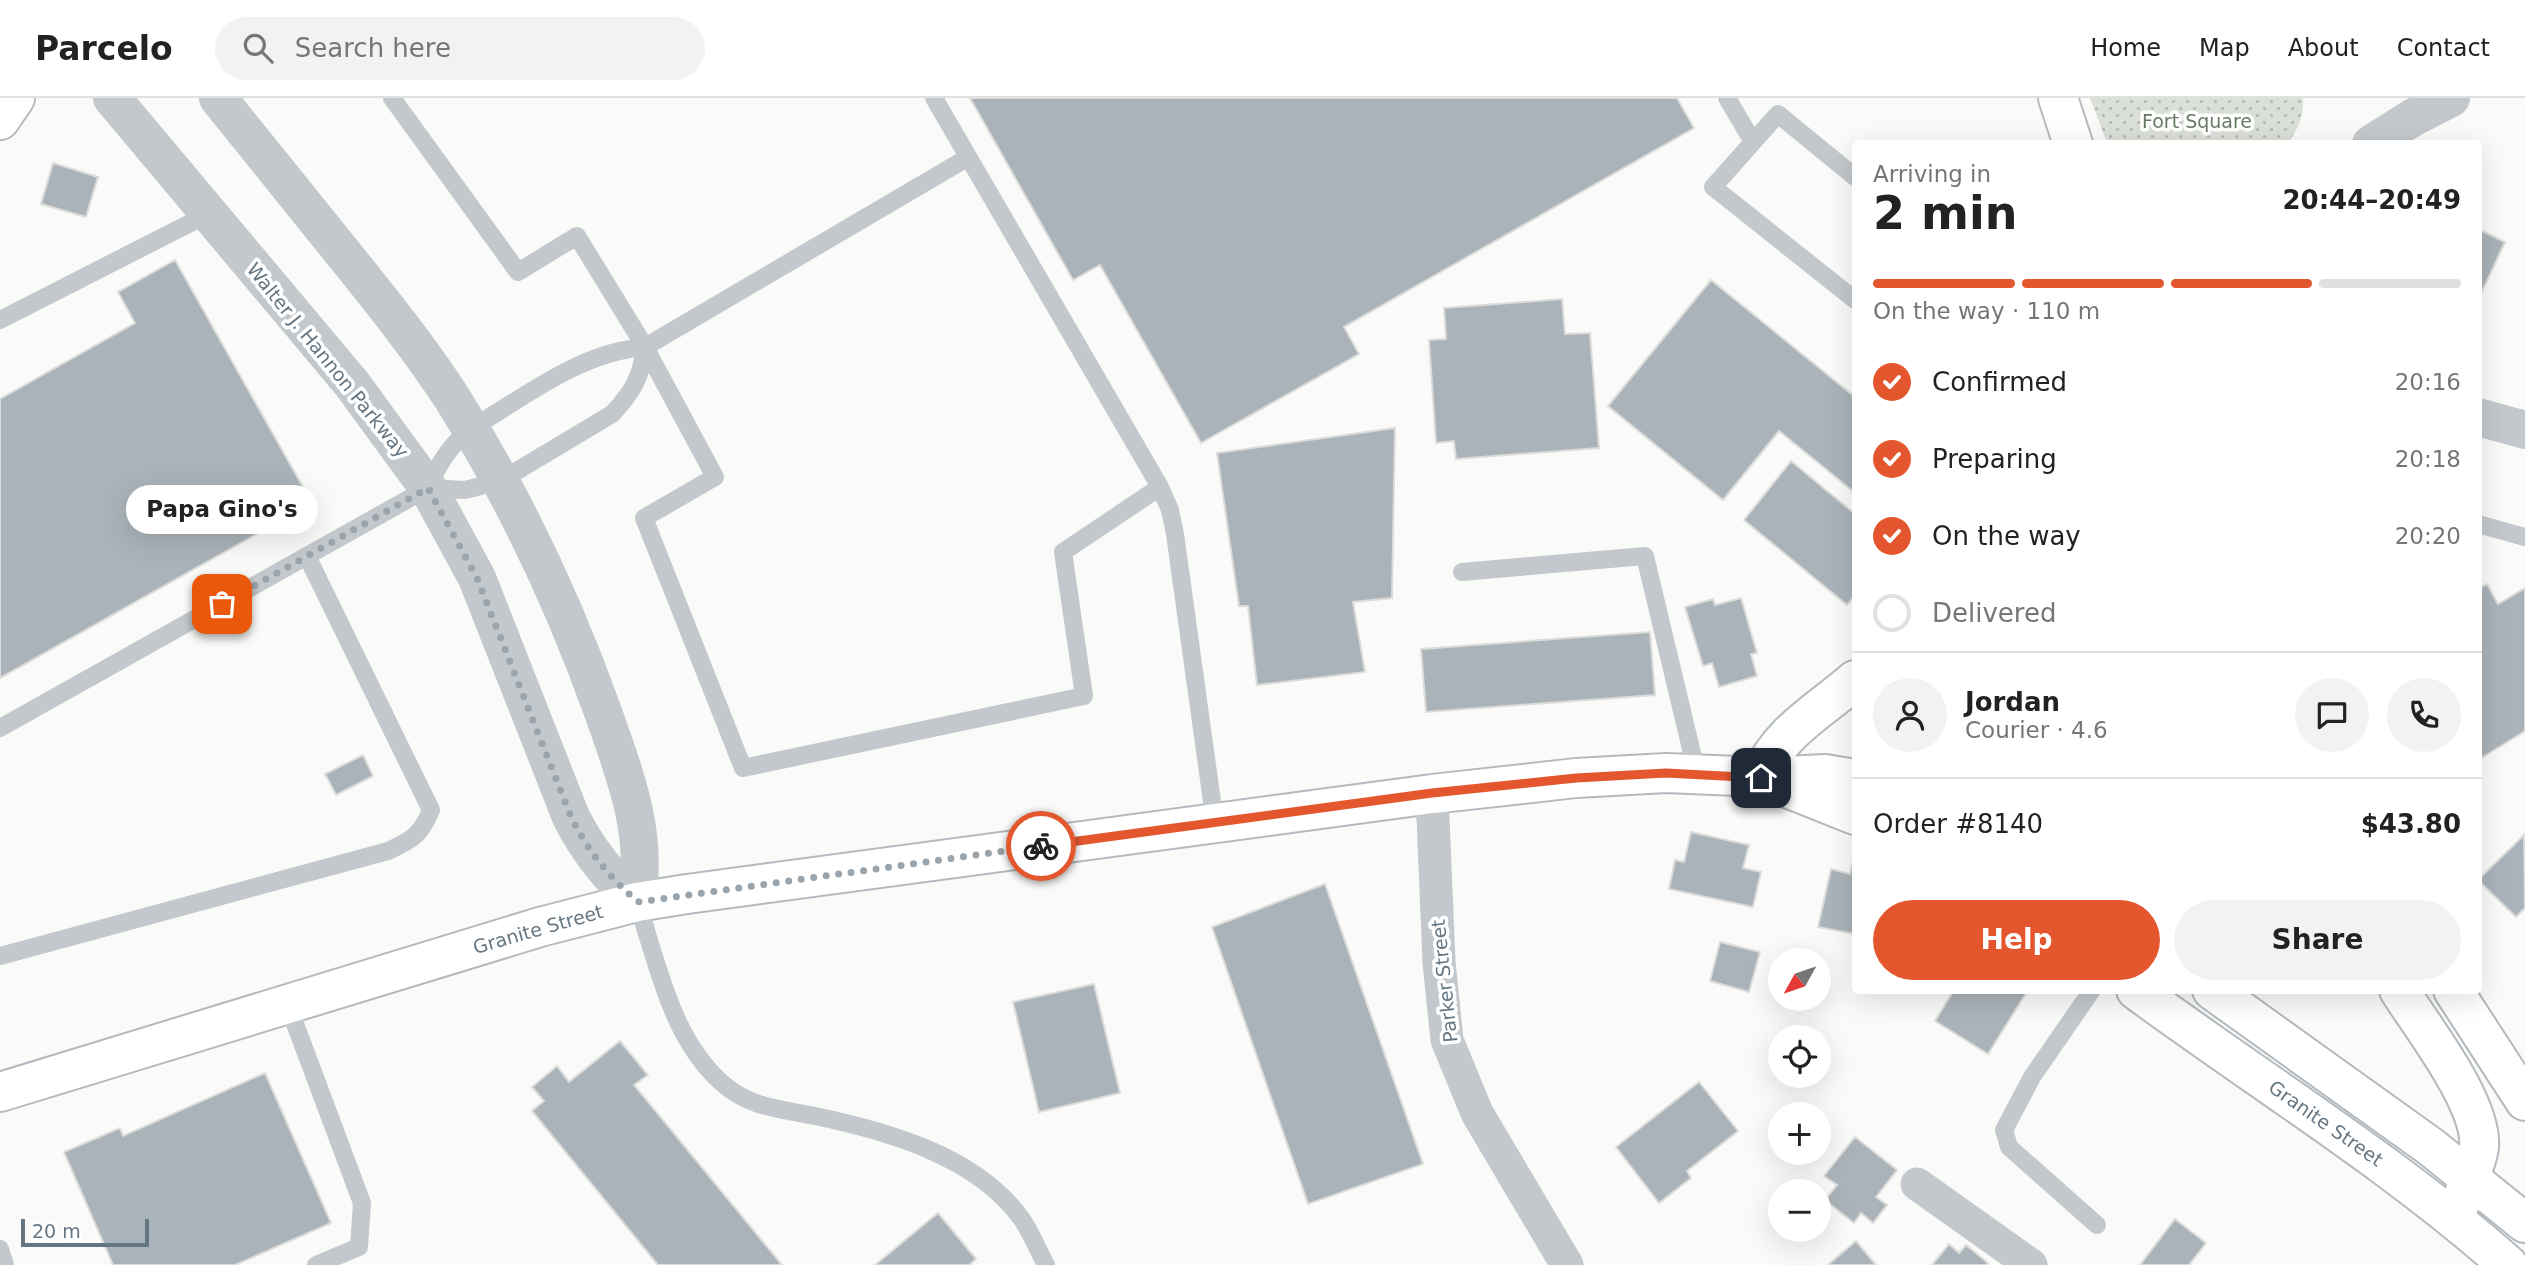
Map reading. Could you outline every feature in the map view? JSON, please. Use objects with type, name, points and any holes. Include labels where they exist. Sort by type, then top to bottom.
[{"type":"main road","points":[[0,120],[15,98]]},
{"type":"main road","points":[[2058,98],[2072,140]]},
{"type":"main road","points":[[1761,778],[1772,754],[1782,741],[1852,683]]},
{"type":"main road","name":"Granite Street","points":[[0,1092],[540,927],[638,902],[1432,793],[1576,778],[1666,773],[1761,778],[1805,774],[1852,779]]},
{"type":"main road","name":"Granite Street","points":[[1761,778],[1852,815]]},
{"type":"main road","name":"Granite Street","points":[[2142,994],[2365,1150],[2497,1256]]},
{"type":"main road","points":[[2217,994],[2390,1117],[2469,1176],[2525,1223]]},
{"type":"main road","points":[[2402,994],[2459,1084],[2474,1114],[2479,1148],[2463,1202],[2466,1216],[2474,1231],[2497,1256]]},
{"type":"main road","points":[[2456,994],[2525,1101]]},
{"type":"street","name":"Walter J. Hannon Parkway","points":[[112,98],[352,384],[428,488],[477,578],[571,817],[584,843],[600,865],[638,902]]},
{"type":"street","points":[[218,98],[405,332],[451,397],[500,481],[565,614],[630,792],[642,850],[638,902]]},
{"type":"street","points":[[2375,140],[2405,108],[2451,98]]},
{"type":"street","points":[[2482,418],[2525,430]]},
{"type":"street","name":"Parker Street","points":[[1432,793],[1439,962],[1447,1040],[1477,1112],[1567,1265]]},
{"type":"street","points":[[1917,1184],[2031,1265]]},
{"type":"lane","points":[[392,98],[518,272],[576,236],[645,347],[715,477],[644,518],[743,768],[1084,696],[1063,552],[1160,487]]},
{"type":"lane","points":[[933,98],[1160,487],[1170,510],[1216,823]]},
{"type":"lane","points":[[1727,98],[1753,142]]},
{"type":"lane","points":[[1852,175],[1778,114],[1713,187],[1852,298]]},
{"type":"lane","points":[[428,488],[437,467],[457,440],[470,429],[584,362],[622,349],[645,347],[967,158]]},
{"type":"lane","points":[[0,320],[208,214]]},
{"type":"lane","points":[[0,728],[428,488],[465,491],[500,481],[612,414],[636,384],[643,366],[645,347]]},
{"type":"lane","points":[[2482,525],[2525,537]]},
{"type":"lane","points":[[0,957],[388,852],[413,840],[425,825],[431,810],[307,556]]},
{"type":"lane","points":[[1462,572],[1645,556],[1697,774]]},
{"type":"lane","points":[[638,902],[677,1020],[688,1042],[721,1083],[743,1099],[766,1108],[844,1123],[919,1146],[953,1161],[993,1188],[1021,1219],[1046,1265]]},
{"type":"lane","points":[[2089,994],[2032,1077],[2004,1130],[2009,1147],[2096,1225]]},
{"type":"lane","points":[[288,1005],[362,1203],[359,1247],[316,1265]]},
{"type":"lane","points":[[0,1249],[5,1265]]},
{"type":"green space","name":"Fort Square","points":[[2090,98],[2303,98],[2300,122],[2290,140],[2106,140]]},
{"type":"building","points":[[970,98],[1677,98],[1694,128],[1344,327],[1359,354],[1201,443],[1100,265],[1073,280]]},
{"type":"building","points":[[53,163],[98,177],[86,217],[41,204]]},
{"type":"building","points":[[2482,231],[2505,242],[2482,291]]},
{"type":"building","points":[[175,260],[312,503],[0,678],[0,399],[135,323],[118,292]]},
{"type":"building","points":[[1711,280],[1852,395],[1852,491],[1779,431],[1723,500],[1608,406]]},
{"type":"building","points":[[1562,299],[1565,334],[1590,333],[1599,448],[1456,459],[1454,441],[1436,443],[1429,340],[1446,339],[1444,308]]},
{"type":"building","points":[[1395,428],[1392,598],[1353,602],[1365,672],[1257,685],[1248,606],[1239,606],[1217,453]]},
{"type":"building","points":[[1791,461],[1852,512],[1852,599],[1847,605],[1744,520]]},
{"type":"building","points":[[2487,584],[2498,604],[2525,588],[2525,731],[2482,758],[2482,587]]},
{"type":"building","points":[[1741,598],[1757,653],[1751,654],[1757,676],[1719,687],[1712,663],[1703,666],[1685,607],[1713,599],[1715,605]]},
{"type":"building","points":[[1650,632],[1655,695],[1426,712],[1421,649]]},
{"type":"building","points":[[363,755],[373,776],[336,795],[325,774]]},
{"type":"building","points":[[1691,832],[1749,845],[1743,868],[1761,872],[1753,907],[1669,889],[1675,860],[1684,862]]},
{"type":"building","points":[[2524,835],[2525,908],[2516,917],[2482,884],[2482,876]]},
{"type":"building","points":[[1852,864],[1852,933],[1818,927],[1831,869],[1850,874]]},
{"type":"building","points":[[1325,884],[1423,1164],[1308,1204],[1212,927]]},
{"type":"building","points":[[1720,942],[1760,952],[1749,992],[1710,981]]},
{"type":"building","points":[[1094,984],[1120,1093],[1039,1112],[1013,1002]]},
{"type":"building","points":[[1952,994],[2026,994],[1988,1054],[1935,1021]]},
{"type":"building","points":[[620,1041],[648,1075],[634,1085],[782,1265],[658,1265],[532,1111],[544,1101],[532,1087],[557,1066],[569,1082]]},
{"type":"building","points":[[265,1073],[331,1223],[235,1265],[113,1265],[64,1152],[120,1128],[123,1136]]},
{"type":"building","points":[[1699,1082],[1738,1131],[1687,1171],[1691,1178],[1659,1203],[1616,1147]]},
{"type":"building","points":[[1855,1137],[1897,1170],[1876,1197],[1887,1205],[1873,1223],[1861,1213],[1854,1223],[1831,1205],[1831,1192],[1837,1185],[1824,1176]]},
{"type":"building","points":[[938,1213],[976,1259],[969,1265],[875,1265]]},
{"type":"building","points":[[2175,1219],[2206,1243],[2189,1265],[2140,1265]]},
{"type":"building","points":[[1856,1241],[1876,1265],[1829,1265],[1829,1264]]},
{"type":"building","points":[[1949,1244],[1959,1253],[1966,1245],[1988,1263],[1932,1265]]},
{"type":"way so far","points":[[222,604],[428,488],[477,578],[559,788],[584,843],[616,883],[638,902],[1041,846]]},
{"type":"place","name":"Papa Gino's","points":[[222,604]]},
{"type":"route","points":[[1041,846],[1432,793],[1576,778],[1666,773],[1761,778]]}]
